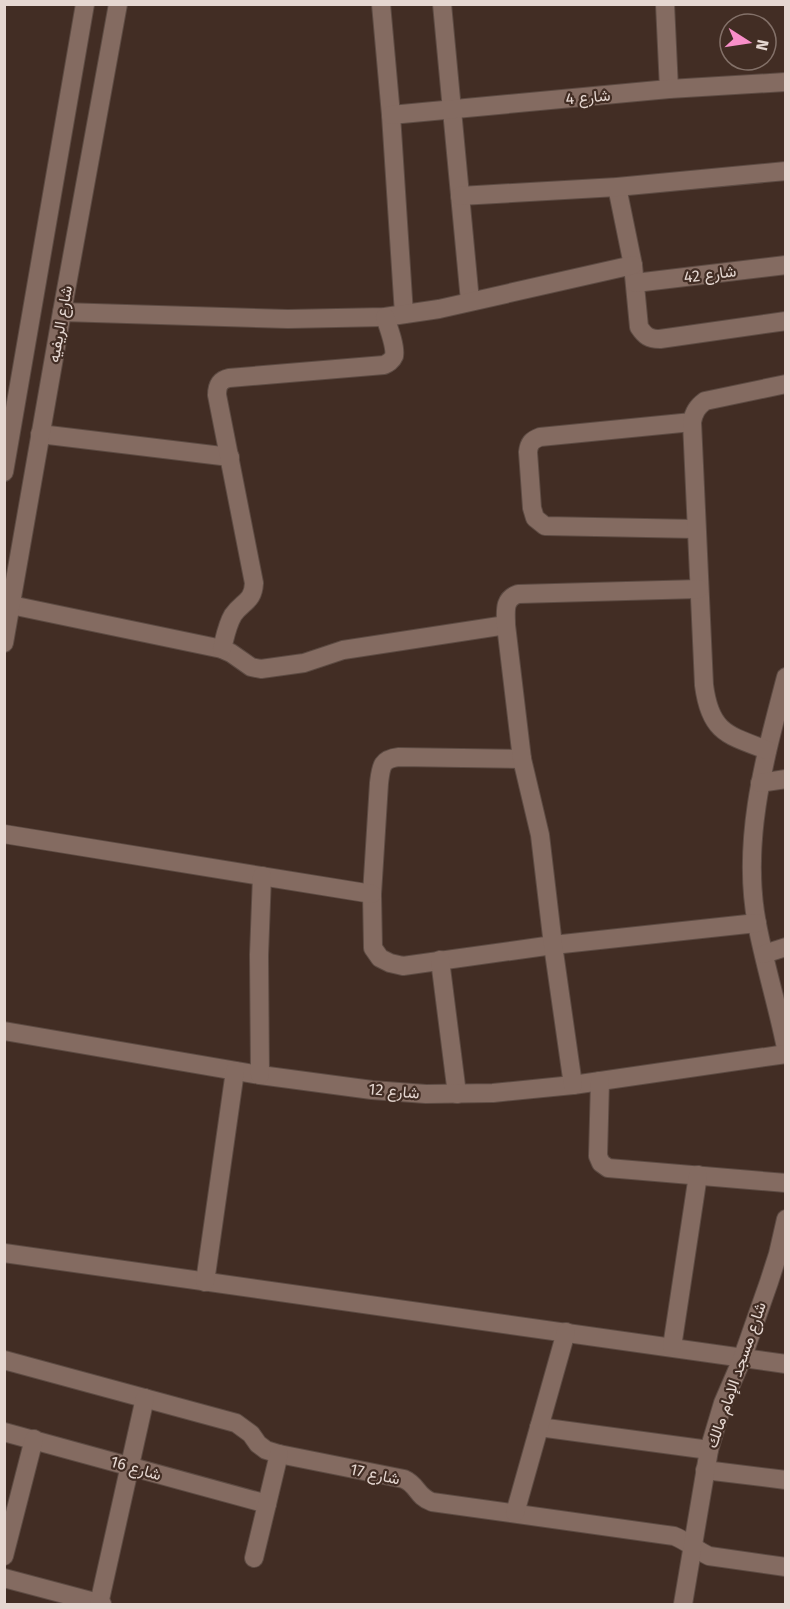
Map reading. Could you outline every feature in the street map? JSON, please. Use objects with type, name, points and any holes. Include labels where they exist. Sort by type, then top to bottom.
[{"type":"street","name":"شارع الريفيه","points":[[4,472],[85,4]]},
{"type":"street","name":"شارع الريفيه","points":[[4,644],[57,335],[118,4]]},
{"type":"street","points":[[381,4],[404,314]]},
{"type":"street","points":[[442,4],[470,301]]},
{"type":"street","points":[[665,4],[669,89]]},
{"type":"street","name":"شارع 4","points":[[391,115],[669,89],[786,82]]},
{"type":"street","points":[[460,196],[617,188],[786,171]]},
{"type":"street","points":[[617,188],[633,265],[639,327],[644,336],[660,339],[786,321]]},
{"type":"street","points":[[62,312],[288,318],[385,317],[439,309],[633,265]]},
{"type":"street","name":"شارع 42","points":[[635,283],[786,265]]},
{"type":"street","points":[[222,649],[232,616],[254,592],[254,583],[217,387],[223,379],[229,378],[389,363],[394,352],[385,317]]},
{"type":"street","points":[[29,332],[57,335]]},
{"type":"street","points":[[766,750],[729,735],[718,725],[706,700],[692,422],[694,413],[705,401],[786,384]]},
{"type":"street","points":[[692,422],[540,437],[533,440],[528,452],[532,508],[535,518],[545,526],[696,528]]},
{"type":"street","points":[[40,434],[230,457]]},
{"type":"street","points":[[573,1085],[540,835],[522,759],[506,625],[507,601],[518,594],[699,589]]},
{"type":"street","points":[[11,605],[222,649],[251,667],[261,669],[304,663],[343,650],[506,625]]},
{"type":"street","points":[[785,1047],[757,923],[753,883],[753,842],[766,750],[786,677]]},
{"type":"street","points":[[522,759],[399,757],[390,758],[384,762],[379,783],[372,894],[374,948],[380,958],[403,966],[553,945],[757,923]]},
{"type":"street","points":[[760,783],[786,779]]},
{"type":"street","points":[[4,834],[372,894]]},
{"type":"street","points":[[260,1074],[259,955],[262,876]]},
{"type":"street","points":[[764,954],[786,947]]},
{"type":"street","points":[[440,960],[457,1094]]},
{"type":"street","name":"شارع 12","points":[[4,1031],[235,1071],[372,1090],[426,1094],[525,1091],[786,1054]]},
{"type":"street","points":[[205,1282],[235,1071]]},
{"type":"street","points":[[600,1081],[597,1146],[601,1163],[608,1168],[786,1182]]},
{"type":"street","points":[[672,1347],[698,1176]]},
{"type":"street","name":"شارع مسجد الإمام مالك","points":[[683,1605],[709,1450],[723,1403],[782,1254],[786,1219]]},
{"type":"street","points":[[4,1253],[786,1364]]},
{"type":"street","points":[[515,1514],[566,1332]]},
{"type":"street","name":"شارع 17","points":[[4,1360],[236,1423],[251,1434],[266,1450],[404,1479],[414,1485],[425,1499],[432,1502],[674,1536],[709,1556],[786,1567]]},
{"type":"street","points":[[4,1578],[92,1603],[145,1398]]},
{"type":"street","points":[[539,1427],[709,1450]]},
{"type":"street","name":"شارع 16","points":[[4,1432],[267,1504]]},
{"type":"street","points":[[4,1556],[34,1439]]},
{"type":"street","points":[[254,1558],[279,1454]]},
{"type":"street","points":[[705,1470],[786,1480]]}]
